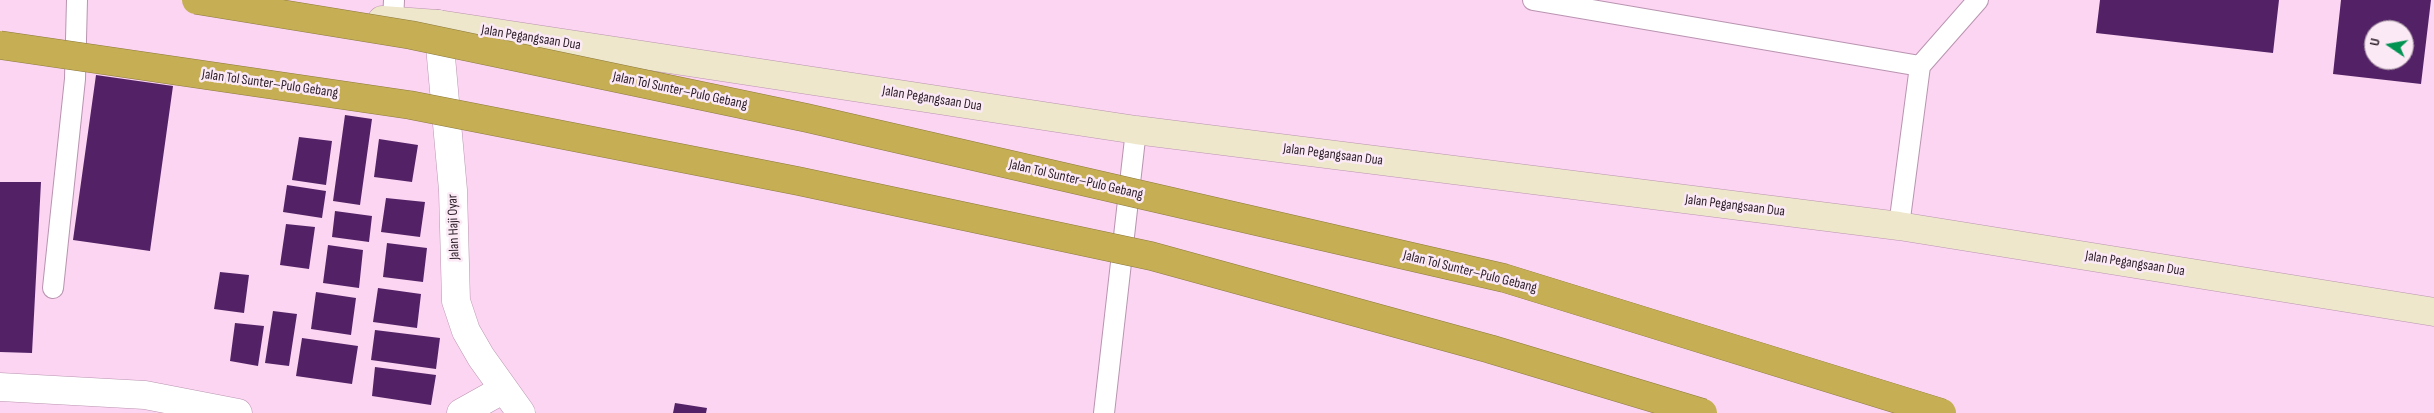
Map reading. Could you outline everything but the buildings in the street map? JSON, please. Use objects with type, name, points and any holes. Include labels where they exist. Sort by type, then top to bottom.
[{"type":"highway","name":"Jalan Tol Sunter–Pulo Gebang","points":[[196,0],[411,35],[797,116],[1504,278],[1942,413]]},
{"type":"highway","name":"Jalan Tol Sunter–Pulo Gebang","points":[[0,45],[410,105],[798,181],[1141,254],[1490,349],[1703,413]]},
{"type":"main road","name":"Jalan Pegangsaan Dua","points":[[231,0],[324,14],[394,10],[438,24],[1136,130],[1899,226],[2434,312]]},
{"type":"street","name":"Jalan Haji Oyar","points":[[438,24],[453,190],[456,301],[470,338],[480,357],[520,413]]},
{"type":"street","points":[[0,387],[145,395],[238,413]]},
{"type":"street","points":[[461,413],[504,389]]},
{"type":"lane","points":[[54,288],[75,79],[77,0]]},
{"type":"lane","points":[[1533,0],[1920,66]]},
{"type":"lane","points":[[1899,226],[1920,66],[1978,0]]},
{"type":"lane","points":[[1104,413],[1136,130]]}]
